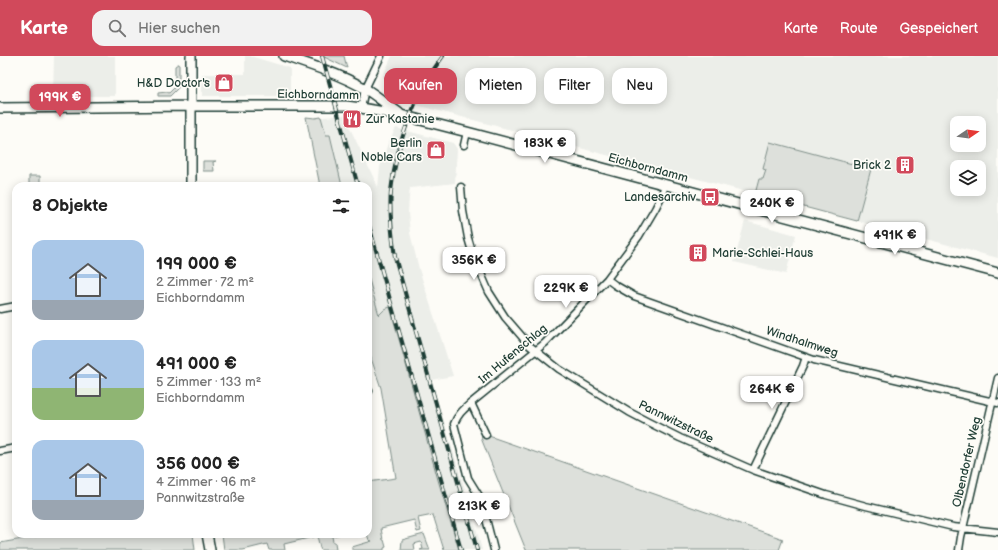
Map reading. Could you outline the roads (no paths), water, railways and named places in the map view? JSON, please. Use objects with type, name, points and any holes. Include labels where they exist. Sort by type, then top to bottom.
[{"type":"main road","points":[[191,56],[192,182]]},
{"type":"main road","points":[[284,56],[310,64],[353,82],[401,115]]},
{"type":"main road","name":"Eichborndamm","points":[[0,108],[191,106],[342,106],[361,108],[401,115],[467,132],[998,273]]},
{"type":"main road","points":[[208,538],[210,550]]},
{"type":"street","points":[[361,108],[365,89],[381,56]]},
{"type":"street","points":[[464,145],[467,132]]},
{"type":"street","name":"Im Hufenschlag","points":[[494,550],[481,499],[468,478],[454,424],[457,417],[461,411],[545,343],[607,279],[639,236],[655,209],[665,185]]},
{"type":"street","name":"Pannwitzstraße","points":[[461,187],[463,211],[473,255],[496,304],[530,346],[559,369],[635,415],[680,438],[753,470],[826,495],[866,506],[963,528],[998,532]]},
{"type":"street","name":"Windhalmweg","points":[[607,279],[634,296],[815,360],[995,402]]},
{"type":"street","points":[[0,309],[12,307]]},
{"type":"street","points":[[753,470],[806,357]]},
{"type":"street","name":"Olbendorfer Weg","points":[[959,550],[963,528],[995,402],[998,378]]},
{"type":"street","points":[[471,403],[486,435]]},
{"type":"street","points":[[0,451],[12,449]]},
{"type":"railway","points":[[322,56],[357,182]]},
{"type":"railway","points":[[443,56],[424,86],[408,120],[402,138],[397,156],[391,191],[391,224],[395,257],[477,550]]},
{"type":"railway","points":[[372,236],[461,550]]},
{"type":"place","name":"H&D Doctor's","points":[[224,83]]},
{"type":"place","name":"Zur Kastanie","points":[[352,119]]},
{"type":"place","name":"Berlin Noble Cars","points":[[436,150]]},
{"type":"place","name":"Brick 2","points":[[905,165]]},
{"type":"place","name":"Landesarchiv","points":[[710,197]]},
{"type":"place","name":"Marie-Schlei-Haus","points":[[698,253]]}]
